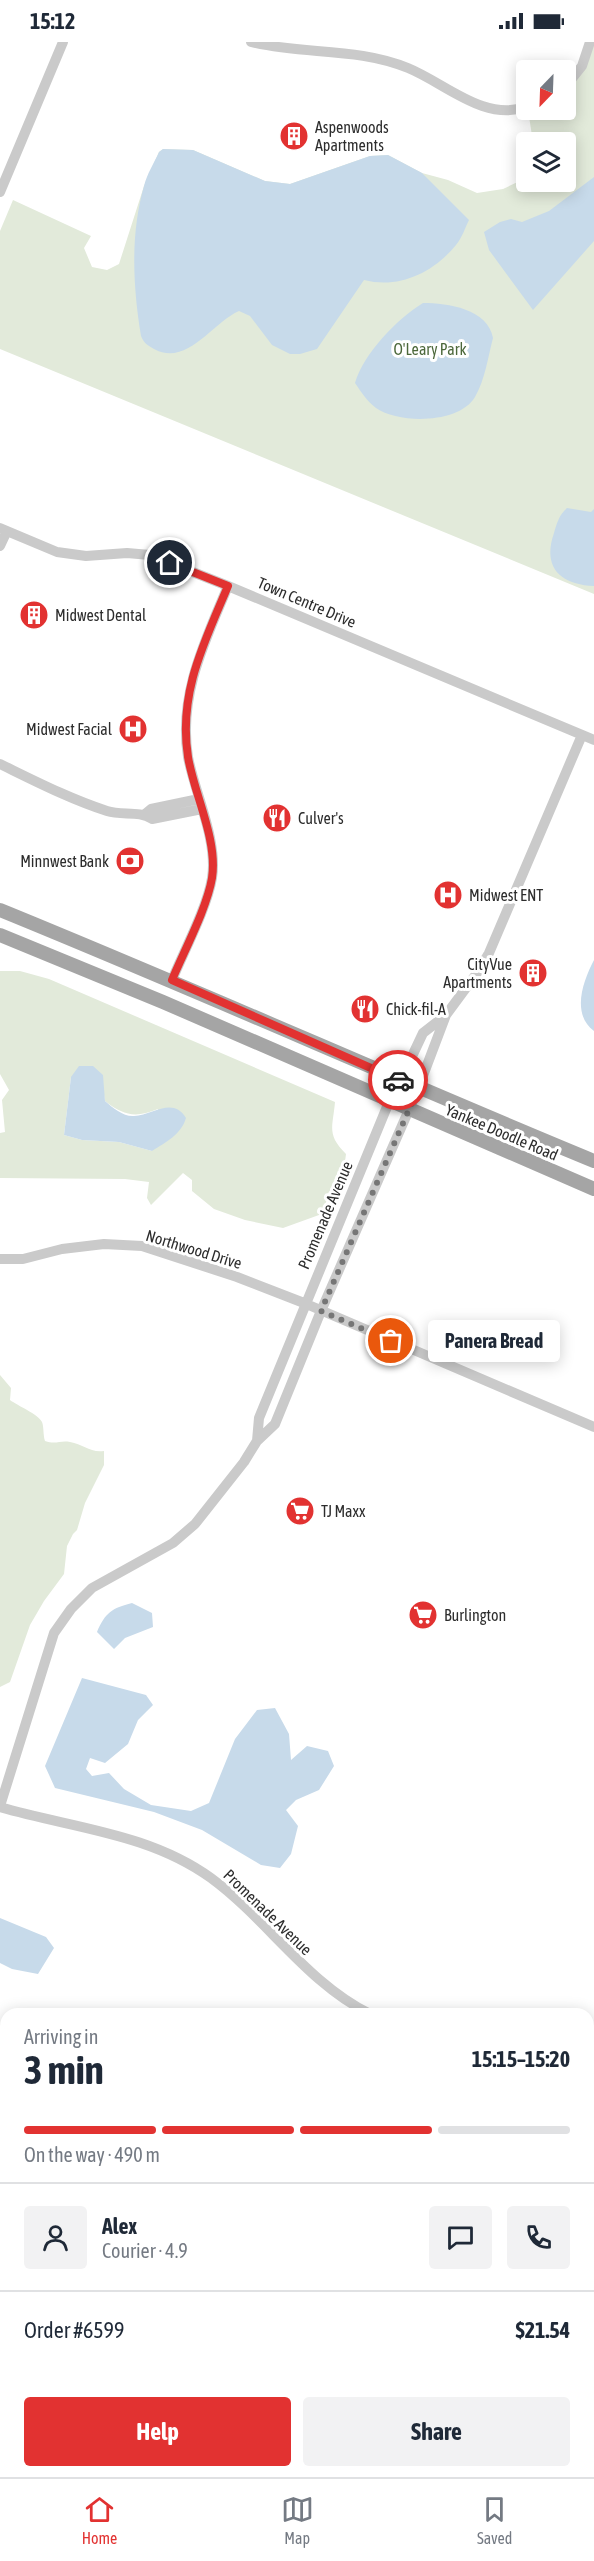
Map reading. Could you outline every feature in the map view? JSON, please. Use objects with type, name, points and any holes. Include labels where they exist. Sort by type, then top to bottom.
[{"type":"main road","name":"Yankee Doodle Road","points":[[0,910],[172,980],[418,1089],[594,1161]]},
{"type":"main road","name":"Yankee Doodle Road","points":[[0,935],[173,1007],[594,1189]]},
{"type":"street","points":[[0,192],[63,42]]},
{"type":"street","points":[[251,42],[282,49],[376,57],[409,69],[478,105],[500,110],[516,108]]},
{"type":"street","points":[[576,74],[582,66],[590,42]]},
{"type":"street","points":[[0,546],[4,530]]},
{"type":"street","name":"Town Centre Drive","points":[[4,530],[57,552],[86,556],[127,553],[150,555],[594,740]]},
{"type":"street","points":[[172,980],[212,880],[212,855],[188,757],[185,712],[194,668],[228,586]]},
{"type":"street","name":"Promenade Avenue","points":[[257,1441],[259,1418],[304,1303],[398,1080],[406,1069],[423,1033],[446,1015],[489,953],[582,735]]},
{"type":"street","points":[[0,764],[68,796],[110,812],[145,814],[152,819],[200,804]]},
{"type":"street","name":"Promenade Avenue","points":[[360,2008],[334,1992],[313,1975],[245,1906],[208,1876],[186,1863],[123,1836],[0,1807],[54,1633],[62,1620],[81,1598],[98,1584],[184,1534],[204,1513],[244,1462],[257,1441],[275,1424],[321,1311],[410,1110],[446,1015]]},
{"type":"street","name":"Northwood Drive","points":[[0,1259],[23,1260],[62,1249],[104,1244],[142,1246],[237,1277],[304,1303],[594,1427]]},
{"type":"green space","name":"O'Leary Park","points":[[594,42],[594,594],[0,349],[0,231],[13,200],[91,236],[84,248],[92,267],[107,270],[119,264],[144,186],[159,152],[163,149],[193,150],[265,181],[290,184],[370,156],[388,155],[422,173],[448,180],[477,193],[503,189],[516,183],[516,192],[576,192],[576,132],[531,132],[530,120],[576,120],[576,70]]},
{"type":"green space","points":[[0,971],[20,971],[49,979],[335,1102],[332,1130],[336,1141],[346,1154],[344,1169],[319,1215],[283,1228],[245,1220],[214,1209],[192,1191],[192,1180],[183,1173],[151,1205],[147,1198],[149,1182],[125,1179],[0,1178],[0,1133],[5,1132],[2,1100],[9,1090],[0,1074]],"holes":[[[71,1077],[103,1089],[105,1101],[118,1110],[130,1114],[143,1114],[158,1109],[152,1151],[119,1142],[82,1140],[64,1135]]]},
{"type":"green space","points":[[0,1375],[11,1388],[10,1400],[40,1419],[45,1441],[70,1442],[95,1451],[104,1451],[104,1465],[85,1503],[77,1530],[67,1546],[64,1574],[30,1625],[10,1682],[0,1687]]},
{"type":"water","points":[[163,149],[193,150],[265,181],[290,184],[370,156],[388,155],[422,173],[469,220],[456,245],[437,264],[426,271],[390,282],[364,280],[317,349],[300,354],[290,354],[272,345],[250,316],[239,311],[188,348],[166,353],[149,346],[141,336],[134,261],[136,223],[144,186],[159,152]]},
{"type":"water","points":[[594,177],[594,241],[533,310],[489,250],[484,232],[500,222],[511,219],[522,222],[549,211]]},
{"type":"water","points":[[423,303],[455,306],[475,314],[490,328],[493,338],[481,383],[475,397],[467,406],[443,417],[413,419],[399,417],[376,408],[355,383],[366,360],[392,327]]},
{"type":"water","points":[[567,508],[591,512],[594,509],[594,586],[582,585],[563,578],[552,564],[550,555],[555,529],[562,513]]},
{"type":"water","points":[[594,960],[594,1031],[583,1016],[581,997]]},
{"type":"water","points":[[79,1066],[93,1066],[103,1075],[105,1101],[119,1112],[134,1116],[162,1108],[175,1108],[186,1118],[184,1124],[172,1138],[152,1151],[119,1142],[82,1140],[64,1135],[71,1077]]},
{"type":"water","points":[[132,1603],[152,1613],[153,1627],[125,1638],[114,1649],[97,1632],[110,1612]]},
{"type":"water","points":[[82,1678],[146,1695],[153,1705],[138,1720],[128,1744],[105,1763],[90,1758],[86,1769],[92,1776],[109,1773],[124,1789],[151,1805],[191,1811],[209,1803],[235,1739],[257,1710],[275,1708],[289,1734],[291,1760],[307,1746],[328,1751],[334,1766],[319,1790],[296,1800],[286,1810],[298,1826],[291,1854],[280,1868],[261,1865],[202,1830],[154,1812],[55,1788],[45,1766]]},
{"type":"water","points":[[0,1918],[46,1937],[54,1948],[38,1974],[12,1969],[0,1963]]},
{"type":"way so far","points":[[391,1341],[321,1311],[418,1089],[398,1080]]},
{"type":"place","name":"Aspenwoods Apartments","points":[[294,136]]},
{"type":"place","name":"Midwest Dental","points":[[34,615]]},
{"type":"place","name":"Midwest Facial","points":[[133,729]]},
{"type":"place","name":"Culver's","points":[[277,818]]},
{"type":"place","name":"Minnwest Bank","points":[[130,861]]},
{"type":"place","name":"Midwest ENT","points":[[448,895]]},
{"type":"place","name":"CityVue Apartments","points":[[533,973]]},
{"type":"place","name":"Chick-fil-A","points":[[365,1009]]},
{"type":"place","name":"Panera Bread","points":[[391,1341]]},
{"type":"place","name":"TJ Maxx","points":[[300,1511]]},
{"type":"place","name":"Burlington","points":[[423,1615]]},
{"type":"route","points":[[170,563],[228,586],[194,668],[185,712],[188,757],[211,848],[212,880],[172,980],[398,1080]]}]
